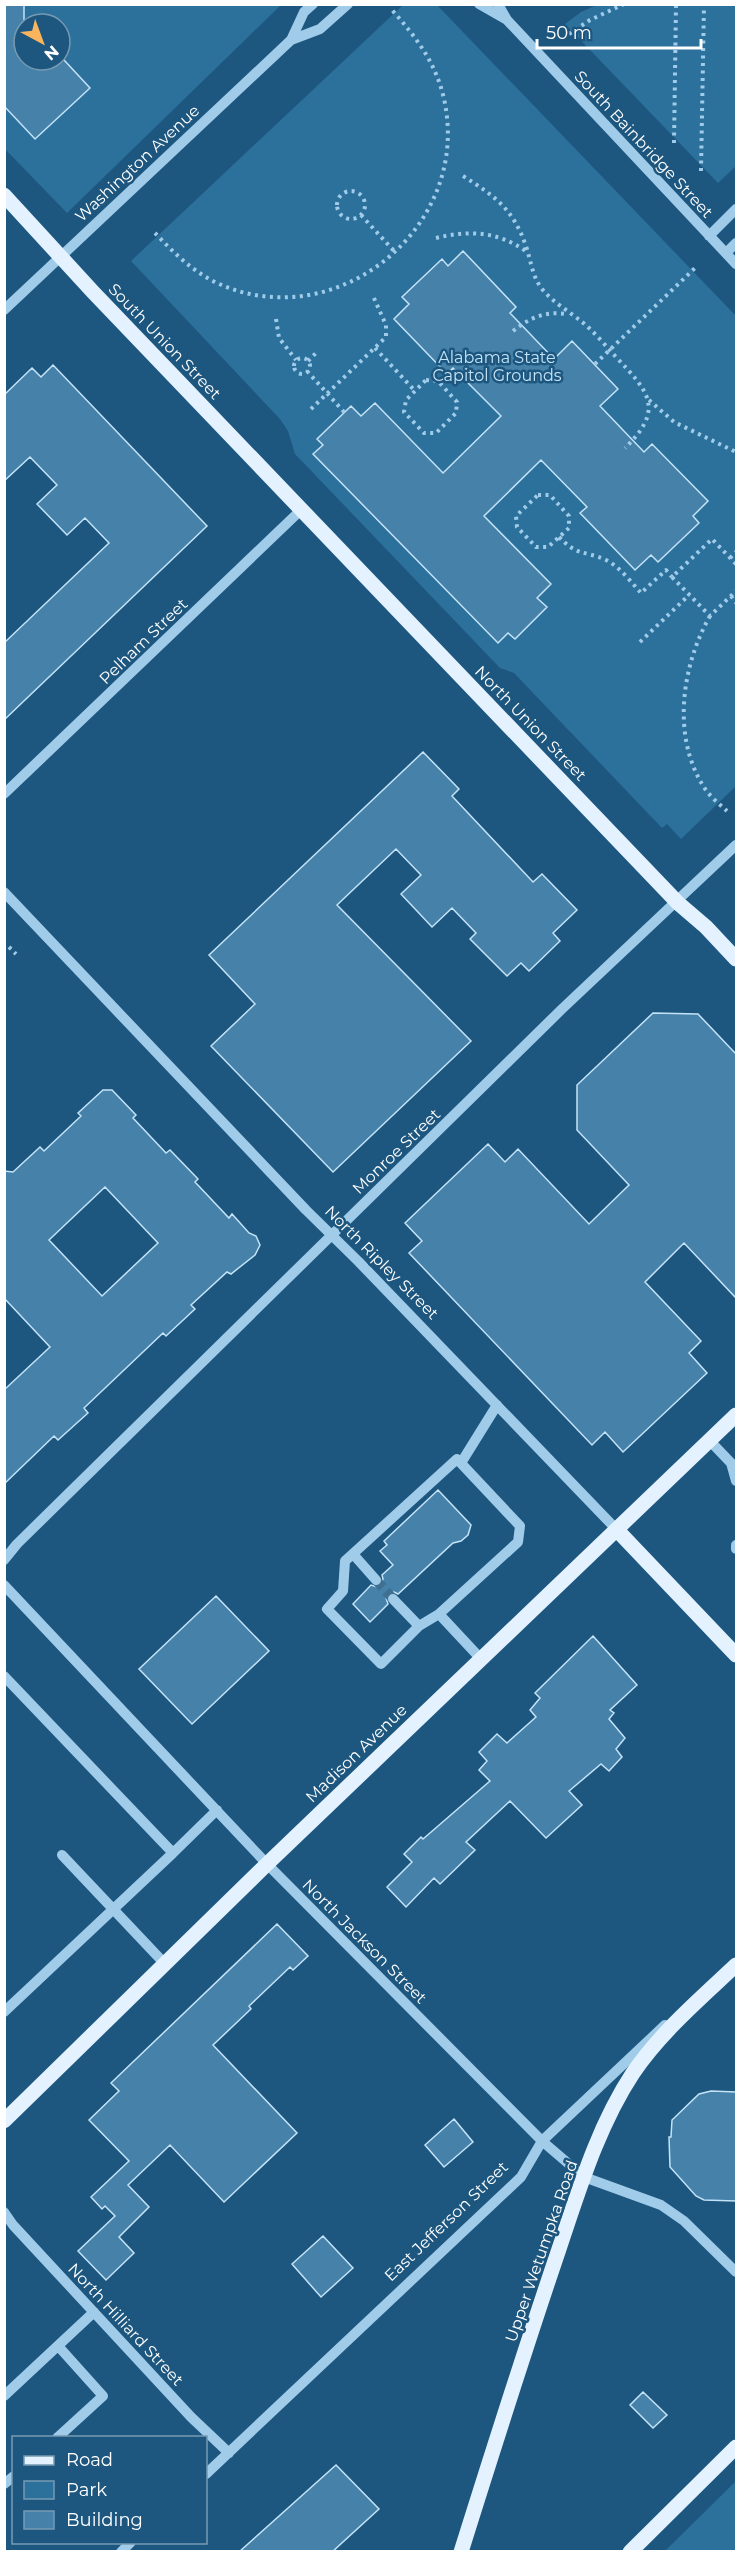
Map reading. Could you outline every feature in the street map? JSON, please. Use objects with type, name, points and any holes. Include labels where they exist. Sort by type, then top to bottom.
[{"type":"main road","name":"South Union Street","points":[[4,195],[101,300],[302,509]]},
{"type":"main road","name":"North Union Street","points":[[302,509],[678,903],[706,927],[736,959]]},
{"type":"main road","name":"Madison Avenue","points":[[4,2121],[267,1864],[736,1415]]},
{"type":"main road","name":"North Ripley Street","points":[[617,1530],[736,1655]]},
{"type":"main road","name":"East Jefferson Street","points":[[708,1991],[736,1965]]},
{"type":"main road","name":"Upper Wetumpka Road","points":[[461,2552],[532,2327],[584,2177],[610,2115],[632,2074],[657,2041],[708,1991]]},
{"type":"main road","points":[[630,2552],[736,2447]]},
{"type":"street","name":"Washington Avenue","points":[[4,309],[291,40],[304,12],[313,4]]},
{"type":"street","name":"Washington Avenue","points":[[291,40],[320,29],[348,4]]},
{"type":"street","name":"South Bainbridge Street","points":[[479,4],[507,20]]},
{"type":"street","name":"South Bainbridge Street","points":[[498,4],[507,20],[736,264]]},
{"type":"street","points":[[710,236],[736,209]]},
{"type":"street","points":[[726,253],[736,243]]},
{"type":"street","name":"Pelham Street","points":[[4,794],[302,509]]},
{"type":"street","name":"Monroe Street","points":[[4,1560],[17,1544],[563,1008],[678,903],[736,845]]},
{"type":"street","name":"North Ripley Street","points":[[4,892],[617,1530]]},
{"type":"street","points":[[461,1463],[497,1405]]},
{"type":"street","points":[[710,1441],[734,1464],[736,1481]]},
{"type":"street","points":[[457,1459],[461,1463],[520,1526],[518,1542],[439,1614],[419,1626],[381,1664],[327,1609],[343,1591],[345,1561],[457,1459]]},
{"type":"street","points":[[353,1554],[376,1580]]},
{"type":"street","name":"North Jackson Street","points":[[4,1586],[267,1864],[542,2140],[584,2177],[661,2205],[684,2221],[736,2272]]},
{"type":"street","points":[[393,1599],[419,1626]]},
{"type":"street","points":[[439,1614],[481,1659]]},
{"type":"street","points":[[4,1676],[173,1853]]},
{"type":"street","points":[[4,2012],[217,1810]]},
{"type":"street","points":[[62,1855],[165,1964]]},
{"type":"street","name":"East Jefferson Street","points":[[207,2473],[521,2177],[542,2140],[662,2027],[708,1991]]},
{"type":"street","name":"North Hilliard Street","points":[[4,2212],[13,2225],[191,2417],[229,2453]]},
{"type":"street","points":[[4,2396],[94,2312]]},
{"type":"street","points":[[59,2347],[103,2396],[59,2436]]},
{"type":"path","points":[[569,34],[590,20],[624,4]]},
{"type":"path","points":[[674,143],[676,4]]},
{"type":"path","points":[[701,171],[704,4]]},
{"type":"path","points":[[155,233],[176,255],[204,275],[233,288],[266,296],[300,296],[332,289],[362,276],[395,252],[415,230],[431,204],[443,172],[447,134],[444,100],[434,66],[412,32],[392,10]]},
{"type":"path","points":[[464,176],[488,191],[510,211],[518,225],[541,287],[636,378],[648,399],[674,422],[736,452]]},
{"type":"path","points":[[350,191],[362,196],[365,203],[361,215],[352,220],[343,217],[337,204],[341,195],[350,191]]},
{"type":"path","points":[[361,215],[395,252]]},
{"type":"path","points":[[436,238],[458,233],[485,233],[502,237],[528,252]]},
{"type":"path","points":[[595,364],[695,268]]},
{"type":"path","points":[[311,409],[386,337],[386,325],[373,296]]},
{"type":"path","points":[[513,331],[534,316],[545,313],[571,314]]},
{"type":"path","points":[[276,319],[279,338],[297,360]]},
{"type":"path","points":[[375,348],[415,391]]},
{"type":"path","points":[[308,361],[316,353]]},
{"type":"path","points":[[297,360],[301,358],[308,361]]},
{"type":"path","points":[[297,360],[294,367],[296,371],[303,374],[309,367],[308,361]]},
{"type":"path","points":[[307,371],[344,412]]},
{"type":"path","points":[[426,380],[438,381],[457,402],[456,413],[436,433],[423,433],[404,412],[405,400],[415,391],[426,380]]},
{"type":"path","points":[[625,448],[646,421],[648,399]]},
{"type":"path","points":[[538,495],[550,495],[569,516],[569,528],[559,537],[548,547],[537,547],[518,527],[516,516],[538,495]]},
{"type":"path","points":[[559,537],[576,552],[613,564],[641,593],[666,570],[710,616]]},
{"type":"path","points":[[672,577],[712,539],[736,564]]},
{"type":"path","points":[[730,558],[736,552]]},
{"type":"path","points":[[727,811],[710,795],[699,780],[689,755],[685,733],[686,689],[691,658],[698,636],[710,616],[736,591]]},
{"type":"path","points":[[640,642],[689,595]]},
{"type":"path","points":[[731,596],[736,603]]},
{"type":"path","points":[[9,947],[15,954]]},
{"type":"green space","points":[[599,4],[736,5],[736,166],[718,183],[565,24],[581,12]]},
{"type":"green space","points":[[5,5],[281,5],[67,213],[5,149]]},
{"type":"green space","name":"Alabama State Capitol Grounds","points":[[403,5],[437,5],[736,316],[736,786],[681,839],[667,824],[662,828],[514,673],[500,668],[295,454],[288,431],[280,419],[131,261]]},
{"type":"green space","points":[[736,2481],[736,2551],[665,2551]]},
{"type":"building","points":[[4,4],[24,4],[24,12],[12,12],[12,72],[72,72],[72,69],[90,88],[35,139],[4,106]]},
{"type":"building","points":[[463,251],[516,307],[510,313],[554,359],[572,341],[618,389],[600,406],[644,452],[652,444],[708,501],[693,516],[699,523],[658,562],[651,555],[635,570],[580,513],[587,507],[541,460],[484,516],[551,584],[537,598],[547,607],[515,639],[508,633],[498,643],[313,454],[323,445],[317,439],[351,406],[361,416],[375,403],[443,473],[501,416],[453,368],[447,374],[394,319],[409,304],[402,297],[442,259],[448,266]]},
{"type":"building","points":[[53,365],[207,526],[4,720],[4,643],[109,543],[85,518],[67,535],[37,504],[57,485],[30,457],[4,481],[4,395],[32,368],[41,377]]},
{"type":"building","points":[[423,752],[459,789],[452,796],[533,882],[542,874],[577,910],[553,933],[560,941],[529,971],[521,963],[507,976],[470,939],[476,933],[452,908],[432,927],[401,894],[421,875],[396,849],[337,905],[471,1041],[333,1172],[211,1046],[255,1004],[209,955]]},
{"type":"building","points":[[653,1013],[698,1014],[736,1054],[736,1298],[684,1243],[645,1282],[701,1341],[689,1353],[707,1373],[623,1452],[605,1432],[592,1445],[409,1253],[422,1241],[405,1223],[488,1144],[505,1162],[518,1149],[589,1224],[629,1185],[577,1130],[577,1085]]},
{"type":"building","points":[[103,1090],[112,1090],[136,1115],[133,1118],[166,1153],[170,1150],[198,1179],[195,1182],[229,1218],[232,1214],[249,1233],[256,1236],[260,1245],[255,1255],[231,1274],[227,1272],[191,1305],[195,1309],[166,1336],[163,1333],[84,1408],[88,1413],[58,1440],[54,1436],[4,1484],[4,1390],[50,1347],[4,1298],[4,1171],[13,1172],[40,1147],[44,1151],[81,1116],[78,1113]],"holes":[[[105,1187],[158,1243],[102,1296],[49,1240]]]},
{"type":"building","points":[[438,1490],[471,1525],[468,1535],[461,1541],[453,1543],[398,1594],[388,1593],[386,1598],[388,1604],[370,1622],[353,1604],[371,1585],[377,1587],[381,1585],[382,1575],[393,1565],[380,1551],[387,1545],[384,1541]]},
{"type":"building","points":[[216,1596],[269,1651],[192,1724],[139,1669]]},
{"type":"building","points":[[593,1636],[637,1685],[610,1710],[614,1713],[609,1719],[625,1738],[616,1749],[622,1757],[609,1771],[601,1764],[569,1791],[582,1805],[546,1838],[510,1801],[466,1842],[475,1850],[440,1884],[434,1878],[406,1907],[387,1887],[412,1862],[404,1854],[421,1837],[423,1839],[490,1781],[479,1770],[487,1761],[479,1752],[497,1734],[507,1743],[536,1717],[530,1710],[540,1698],[535,1693]]},
{"type":"building","points":[[277,1924],[308,1956],[293,1970],[290,1967],[213,2045],[297,2133],[224,2202],[170,2145],[128,2185],[149,2207],[119,2237],[134,2253],[106,2280],[78,2251],[115,2216],[105,2206],[102,2209],[91,2197],[129,2161],[89,2120],[119,2091],[111,2083]]},
{"type":"building","points":[[711,2091],[736,2092],[736,2201],[704,2200],[696,2196],[670,2167],[669,2137],[671,2137],[672,2120],[699,2094]]},
{"type":"building","points":[[454,2119],[473,2142],[444,2167],[425,2145]]},
{"type":"building","points":[[323,2236],[353,2268],[321,2297],[292,2264]]},
{"type":"building","points":[[643,2392],[667,2415],[653,2428],[630,2405]]},
{"type":"building","points":[[336,2465],[379,2509],[332,2552],[239,2552]]},
{"type":"tunnel","points":[[376,1580],[393,1599]]}]
